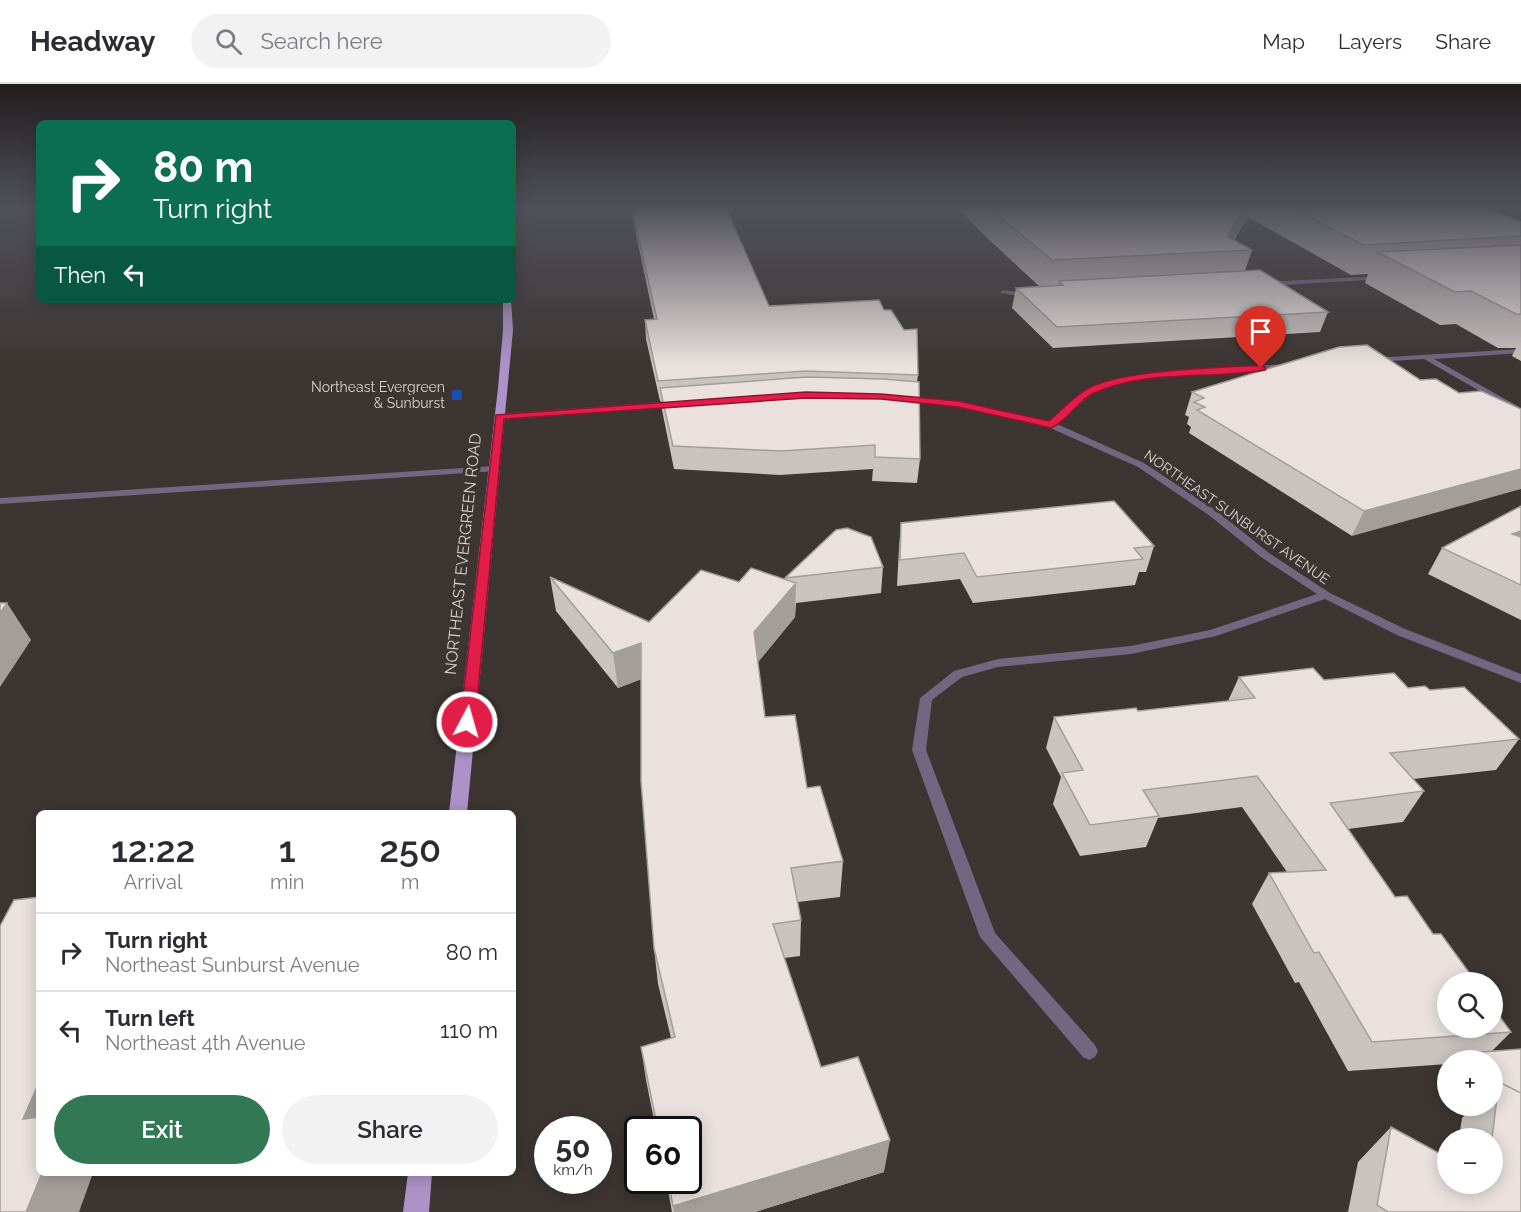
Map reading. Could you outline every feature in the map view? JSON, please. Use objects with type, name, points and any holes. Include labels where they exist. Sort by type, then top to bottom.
[{"type":"main road","name":"NORTHEAST EVERGREEN ROAD","points":[[458,810],[500,417],[508,330],[507,303]]},
{"type":"main road","points":[[416,1212],[420,1176]]},
{"type":"street","points":[[1257,285],[1387,278]]},
{"type":"street","points":[[1003,292],[1035,296]]},
{"type":"street","points":[[1366,360],[1521,351]]},
{"type":"street","points":[[1424,357],[1521,412]]},
{"type":"street","points":[[1051,425],[1089,392],[1120,381],[1169,374],[1296,365]]},
{"type":"street","name":"NORTHEAST SUNBURST AVENUE","points":[[892,398],[958,404],[1051,425],[1142,465],[1214,514],[1265,555],[1326,595],[1401,632],[1521,679]]},
{"type":"street","points":[[500,417],[691,403]]},
{"type":"street","points":[[0,501],[494,469]]},
{"type":"street","points":[[1089,1051],[988,937],[919,750],[926,698],[958,674],[998,663],[1143,648],[1212,633],[1326,595]]},
{"type":"building","points":[[644,261],[749,261],[769,306],[879,300],[884,310],[891,310],[904,330],[917,329],[918,375],[806,371],[658,381],[645,320],[657,319]]},
{"type":"building","points":[[1394,261],[1521,261],[1521,314],[1516,314],[1471,291],[1455,292]]},
{"type":"building","points":[[1260,270],[1328,312],[1057,327],[1016,288],[1063,285],[1059,281]]},
{"type":"building","points":[[1367,345],[1420,380],[1436,379],[1459,393],[1481,391],[1521,409],[1521,469],[1364,511],[1197,410],[1205,407],[1194,402],[1204,398],[1192,392],[1339,347]]},
{"type":"building","points":[[807,377],[919,382],[920,459],[875,457],[875,445],[781,451],[673,446],[660,388]]},
{"type":"building","points":[[1114,501],[1154,546],[1134,548],[1143,559],[977,577],[964,553],[900,560],[901,523]]},
{"type":"building","points":[[1521,506],[1521,531],[1512,534],[1521,537],[1521,585],[1442,548]]},
{"type":"building","points":[[847,528],[871,537],[883,567],[785,578],[836,530]]},
{"type":"building","points":[[751,568],[796,583],[754,632],[765,717],[795,715],[807,788],[820,786],[843,861],[791,868],[801,920],[773,924],[821,1067],[858,1057],[890,1140],[673,1206],[671,1194],[702,1194],[702,1116],[655,1116],[641,1047],[675,1037],[654,948],[641,781],[641,643],[613,653],[550,577],[649,622],[701,570],[739,582]]},
{"type":"building","points":[[0,603],[7,603],[0,613]]},
{"type":"building","points":[[1313,668],[1324,680],[1394,673],[1408,688],[1425,686],[1430,690],[1464,687],[1519,739],[1390,753],[1424,791],[1330,803],[1395,897],[1407,896],[1433,934],[1441,934],[1469,972],[1437,972],[1437,1037],[1372,1042],[1319,952],[1314,953],[1269,873],[1326,870],[1257,776],[1143,790],[1159,816],[1090,825],[1062,773],[1083,770],[1054,717],[1136,708],[1138,711],[1255,698],[1239,677]]},
{"type":"building","points":[[36,897],[36,1089],[23,1119],[36,1117],[36,1176],[41,1176],[26,1212],[0,1212],[0,926],[14,900]]},
{"type":"building","points":[[1503,1021],[1511,1032],[1503,1033]]},
{"type":"building","points":[[1521,1049],[1521,1093],[1503,1084],[1503,1050]]},
{"type":"building","points":[[1503,1084],[1521,1093],[1521,1212],[1388,1212],[1377,1205],[1391,1127],[1437,1152],[1437,1194],[1503,1194],[1503,1128],[1493,1128],[1495,1116],[1503,1116]]},
{"type":"place","name":"Northeast Evergreen & Sunburst","points":[[457,395]]},
{"type":"route","points":[[467,722],[500,417],[806,395],[881,397],[958,404],[1051,425],[1089,392],[1120,381],[1169,374],[1261,368]]}]
